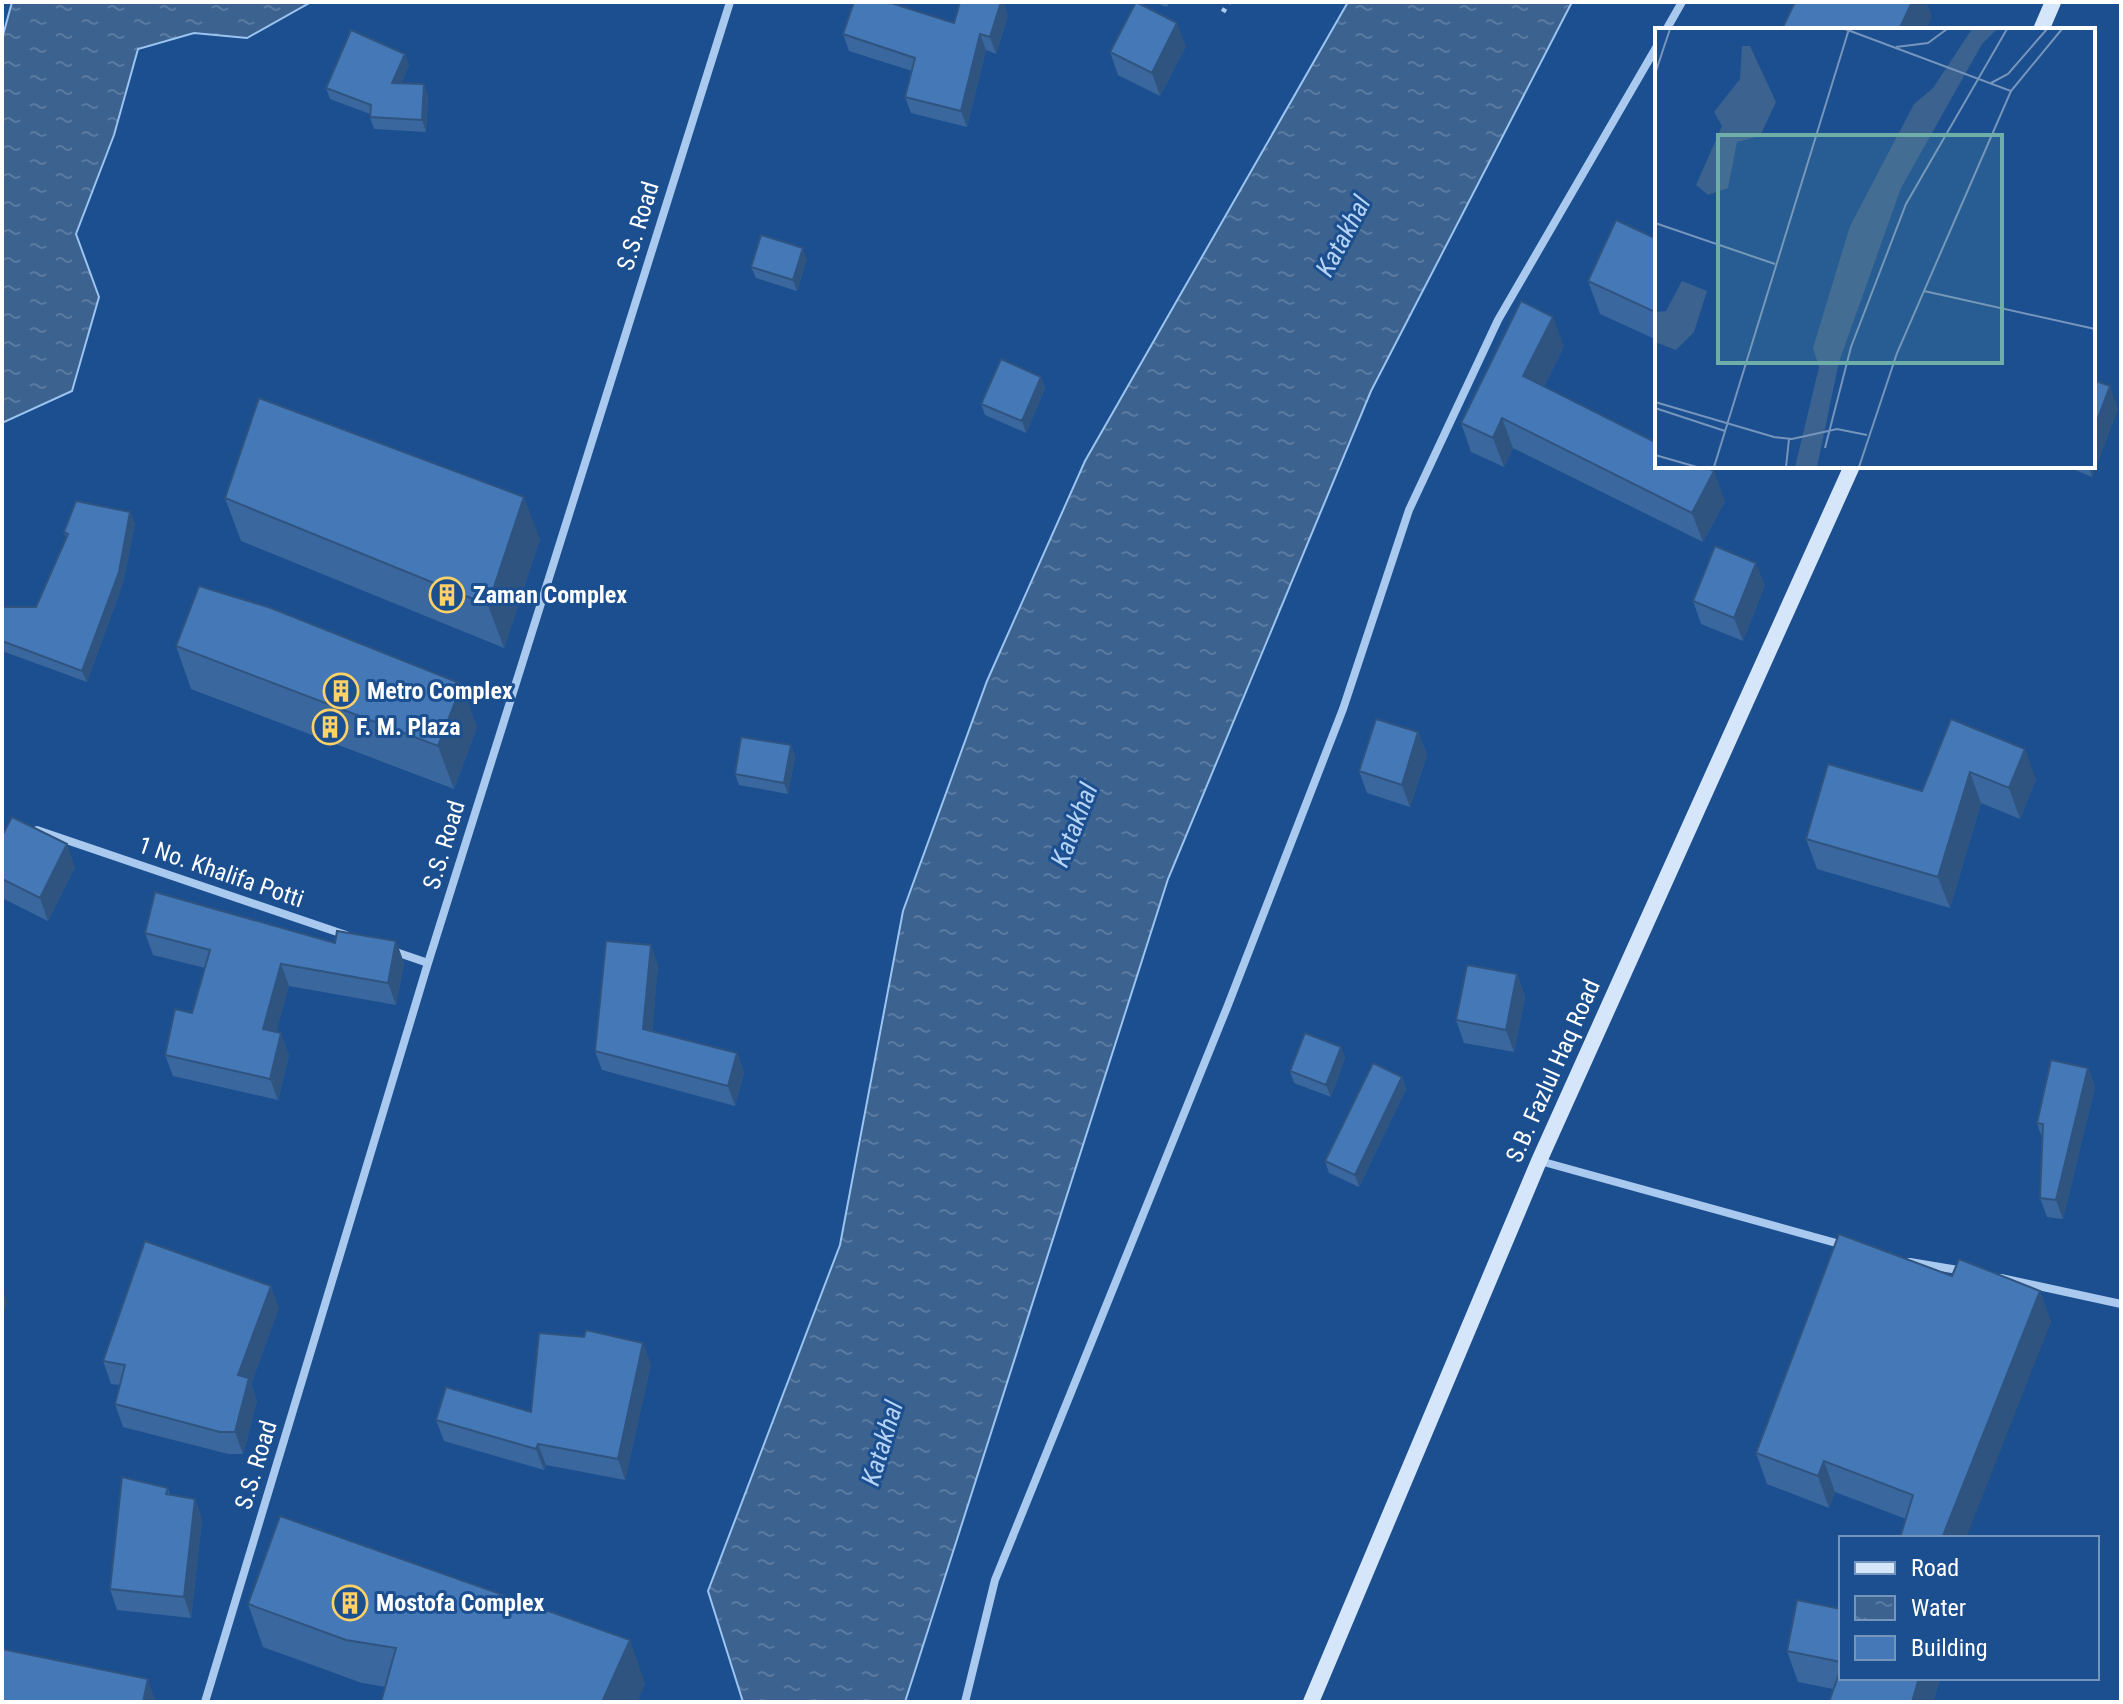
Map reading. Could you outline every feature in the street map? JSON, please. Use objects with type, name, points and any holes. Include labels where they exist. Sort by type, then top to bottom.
[{"type":"main road","points":[[2042,28],[2053,2]]},
{"type":"main road","name":"S.B. Fazlul Haq Road","points":[[1311,1702],[1539,1161],[1851,468]]},
{"type":"street","name":"S.S. Road","points":[[205,1702],[428,963],[730,2]]},
{"type":"street","points":[[1667,28],[1682,2]]},
{"type":"street","points":[[965,1702],[995,1580],[1234,990],[1343,709],[1409,510],[1498,320],[1655,49]]},
{"type":"street","name":"1 No. Khalifa Potti","points":[[31,829],[354,938]]},
{"type":"street","points":[[384,948],[428,963]]},
{"type":"street","points":[[1539,1161],[1856,1248]]},
{"type":"street","points":[[1901,1261],[1975,1273]]},
{"type":"street","points":[[1989,1276],[2121,1304]]},
{"type":"path","points":[[1223,12],[1229,2]]},
{"type":"water","points":[[12,2],[311,2],[247,38],[194,33],[138,49],[114,135],[76,234],[99,297],[72,391],[2,423],[2,39]]},
{"type":"water","name":"Katakhal","points":[[1348,2],[1572,2],[1371,391],[1168,879],[905,1702],[743,1702],[708,1591],[840,1245],[903,911],[987,681],[1085,461]]},
{"type":"building","points":[[854,2],[888,2],[954,23],[960,2],[1001,2],[990,37],[980,34],[961,111],[905,97],[915,58],[843,34]]},
{"type":"building","points":[[1136,2],[1177,23],[1152,73],[1110,52]]},
{"type":"building","points":[[1795,2],[1912,2],[1900,28],[1782,28]]},
{"type":"building","points":[[351,30],[405,54],[392,83],[424,84],[422,120],[370,117],[371,105],[326,88]]},
{"type":"building","points":[[1616,220],[1655,238],[1655,312],[1588,281]]},
{"type":"building","points":[[761,235],[803,248],[793,280],[751,267]]},
{"type":"building","points":[[1521,301],[1553,317],[1523,376],[1655,442],[1655,468],[1707,468],[1714,471],[1692,513],[1502,418],[1493,438],[1461,423]]},
{"type":"building","points":[[1001,359],[1041,377],[1022,421],[981,404]]},
{"type":"building","points":[[2095,381],[2110,386],[2095,426]]},
{"type":"building","name":"Zaman Complex","points":[[259,398],[524,497],[488,605],[225,498]]},
{"type":"building","points":[[76,501],[130,512],[119,572],[82,671],[2,641],[2,607],[36,607],[68,534],[64,532]]},
{"type":"building","points":[[1715,546],[1756,563],[1734,618],[1693,601]]},
{"type":"building","points":[[199,586],[271,608],[462,684],[438,746],[176,646]]},
{"type":"building","points":[[1376,719],[1418,732],[1402,785],[1359,771]]},
{"type":"building","points":[[1951,719],[2025,749],[2009,788],[1970,772],[1938,877],[1806,839],[1828,764],[1922,791]]},
{"type":"building","points":[[741,737],[791,745],[784,783],[735,774]]},
{"type":"building","points":[[12,817],[67,844],[40,898],[2,879],[2,836]]},
{"type":"building","points":[[155,892],[335,943],[337,931],[396,941],[388,983],[281,964],[263,1029],[281,1033],[270,1079],[165,1055],[175,1009],[192,1013],[210,950],[145,933]]},
{"type":"building","points":[[606,941],[651,945],[643,1029],[737,1053],[728,1086],[595,1051]]},
{"type":"building","points":[[1467,965],[1517,974],[1506,1030],[1456,1020]]},
{"type":"building","points":[[1305,1033],[1341,1047],[1326,1085],[1290,1071]]},
{"type":"building","points":[[2051,1060],[2088,1068],[2056,1200],[2040,1198],[2043,1124],[2037,1123]]},
{"type":"building","points":[[1373,1063],[1402,1077],[1355,1175],[1325,1161]]},
{"type":"building","points":[[1839,1234],[1952,1276],[1959,1259],[2040,1291],[1943,1536],[1901,1536],[1913,1495],[1824,1461],[1818,1476],[1756,1453]]},
{"type":"building","points":[[145,1241],[271,1286],[238,1375],[249,1378],[235,1432],[220,1432],[115,1404],[125,1365],[103,1361]]},
{"type":"building","points":[[586,1330],[643,1343],[618,1459],[538,1444],[536,1449],[436,1420],[446,1387],[531,1412],[539,1333],[584,1337]]},
{"type":"building","points":[[122,1477],[168,1488],[166,1494],[195,1499],[184,1597],[110,1589]]},
{"type":"building","points":[[280,1516],[630,1640],[602,1702],[381,1702],[396,1648],[346,1640],[248,1604]]},
{"type":"building","points":[[1797,1600],[1839,1609],[1839,1662],[1787,1651]]},
{"type":"building","points":[[2,1649],[148,1679],[143,1702],[2,1702]]},
{"type":"building","points":[[1839,1674],[1839,1680],[1918,1680],[1912,1702],[1829,1702]]},
{"type":"place","name":"Zaman Complex","points":[[447,595]]},
{"type":"place","name":"Metro Complex","points":[[341,691]]},
{"type":"place","name":"F. M. Plaza","points":[[330,727]]},
{"type":"place","name":"Mostofa Complex","points":[[350,1603]]}]
